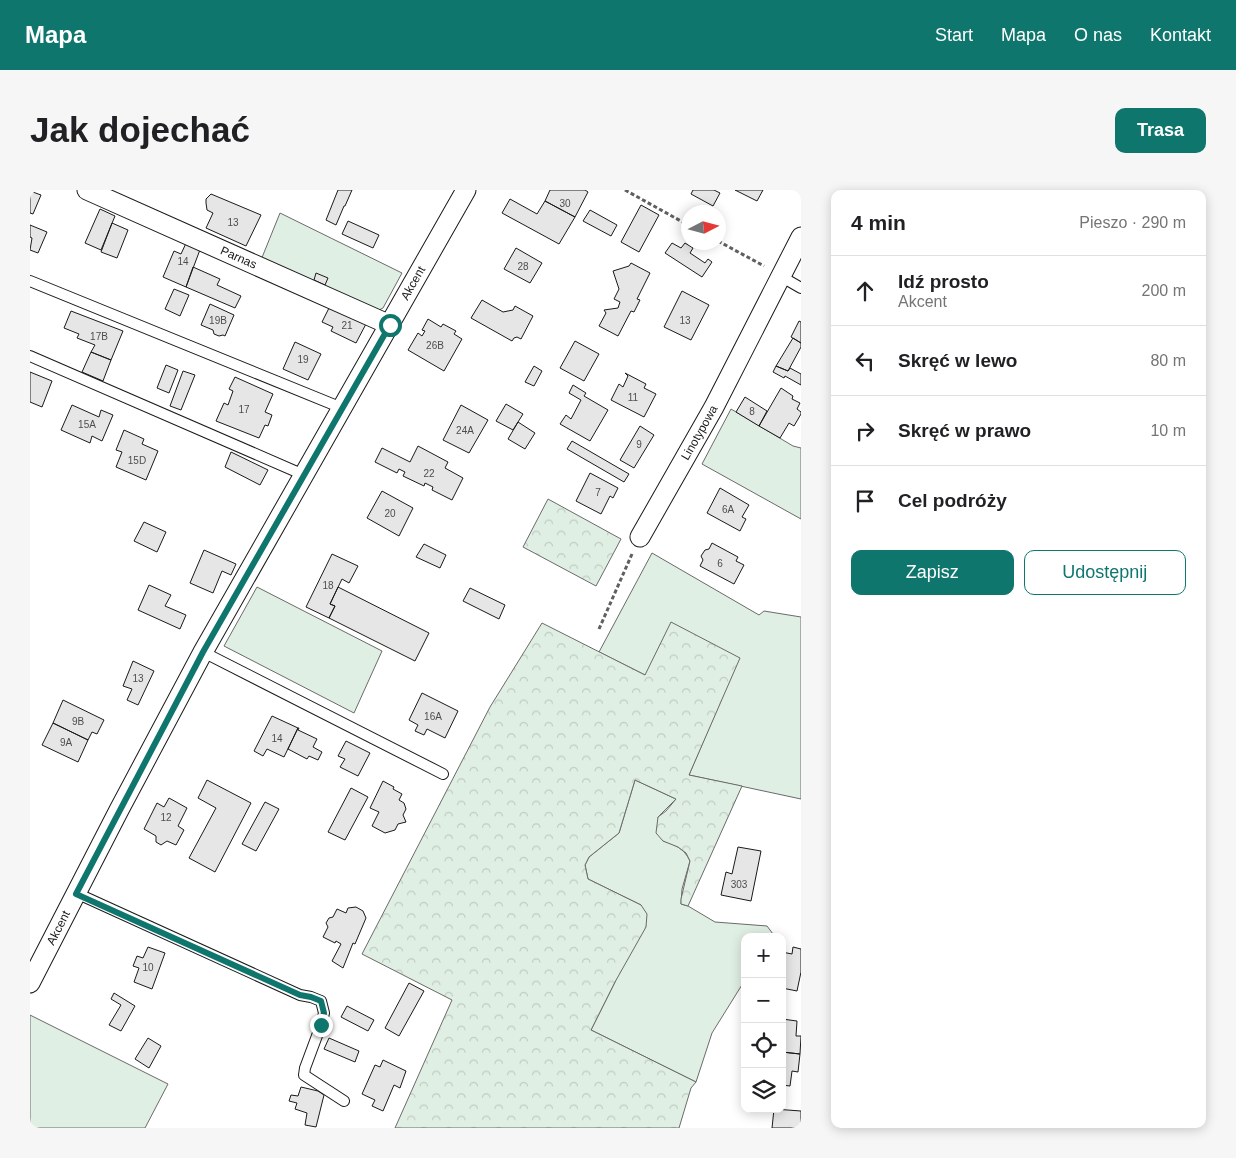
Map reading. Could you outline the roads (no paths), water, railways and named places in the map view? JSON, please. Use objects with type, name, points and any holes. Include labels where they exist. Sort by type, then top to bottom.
[{"type":"street","name":"Parnas","points":[[86,190],[390,325]]},
{"type":"street","name":"Akcent","points":[[30,983],[203,652],[466,190]]},
{"type":"street","name":"Linotypowa","points":[[640,538],[714,407],[801,237]]},
{"type":"lane","points":[[782,277],[801,288]]},
{"type":"lane","points":[[30,280],[342,408]]},
{"type":"lane","points":[[30,356],[304,476]]},
{"type":"lane","points":[[203,652],[443,774]]},
{"type":"lane","points":[[76,894],[300,995],[321,1001],[324,1013],[304,1075],[344,1101]]}]
